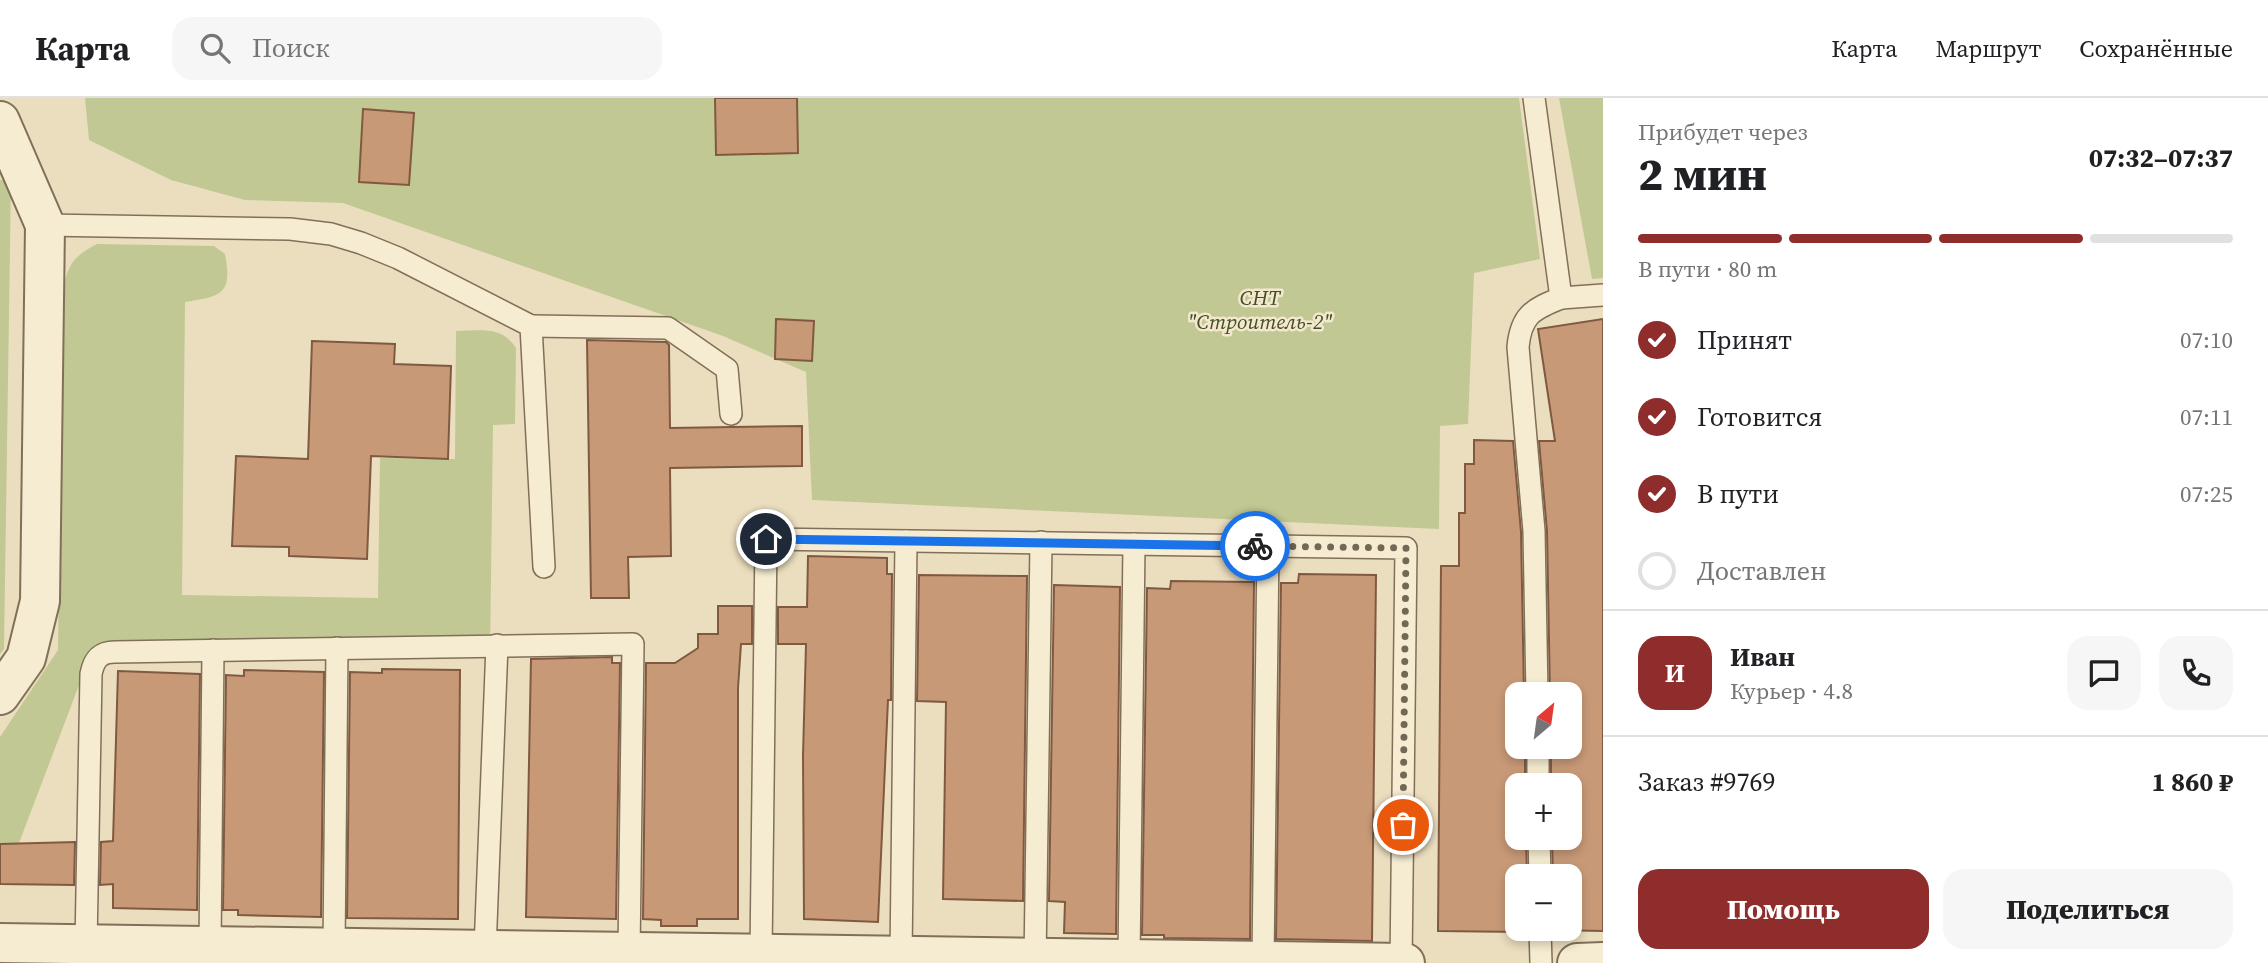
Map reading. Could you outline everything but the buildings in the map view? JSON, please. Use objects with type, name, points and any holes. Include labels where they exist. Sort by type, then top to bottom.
[{"type":"street","points":[[0,695],[26,658],[40,601],[45,225],[1,124]]},
{"type":"street","points":[[0,943],[86,944],[142,954],[210,946],[485,950],[539,957],[629,952],[1035,960],[1403,963]]},
{"type":"street","points":[[1577,963],[1603,962]]},
{"type":"lane","points":[[1534,98],[1561,298]]},
{"type":"lane","points":[[45,225],[290,229],[331,234],[398,258],[531,326],[668,328],[727,369],[731,414]]},
{"type":"lane","points":[[1537,682],[1534,531],[1518,347],[1520,330],[1531,313],[1539,307],[1561,298],[1603,295]]},
{"type":"lane","points":[[531,326],[544,568]]},
{"type":"lane","points":[[761,954],[766,539],[1041,542],[1406,548],[1403,963]]},
{"type":"lane","points":[[901,956],[906,541]]},
{"type":"lane","points":[[1035,960],[1041,542]]},
{"type":"lane","points":[[1129,959],[1134,544]]},
{"type":"lane","points":[[1263,961],[1268,546]]},
{"type":"lane","points":[[86,944],[93,665],[98,657],[107,652],[633,644],[629,952]]},
{"type":"lane","points":[[485,950],[497,646]]},
{"type":"lane","points":[[334,948],[337,648]]},
{"type":"lane","points":[[210,946],[213,650]]},
{"type":"lane","points":[[1540,941],[1541,963]]},
{"type":"green space","name":"СНТ \"Строитель-2\"","points":[[85,98],[1519,98],[1540,259],[1474,273],[1468,424],[1440,426],[1439,529],[812,500],[806,372],[723,336],[343,203],[245,200],[171,180],[89,140]]},
{"type":"green space","points":[[1559,98],[1603,98],[1603,278],[1592,279]]},
{"type":"green space","points":[[0,180],[11,180],[4,649],[0,654]]},
{"type":"green space","points":[[97,244],[214,246],[225,254],[227,278],[221,292],[185,302],[182,595],[378,598],[380,458],[455,459],[456,331],[490,331],[510,341],[516,348],[515,424],[493,425],[490,656],[92,651],[19,843],[0,844],[0,737],[58,650],[63,288],[74,261]]},
{"type":"way so far","points":[[1255,546],[1406,548],[1403,825]]},
{"type":"route","points":[[766,539],[1255,546]]}]
